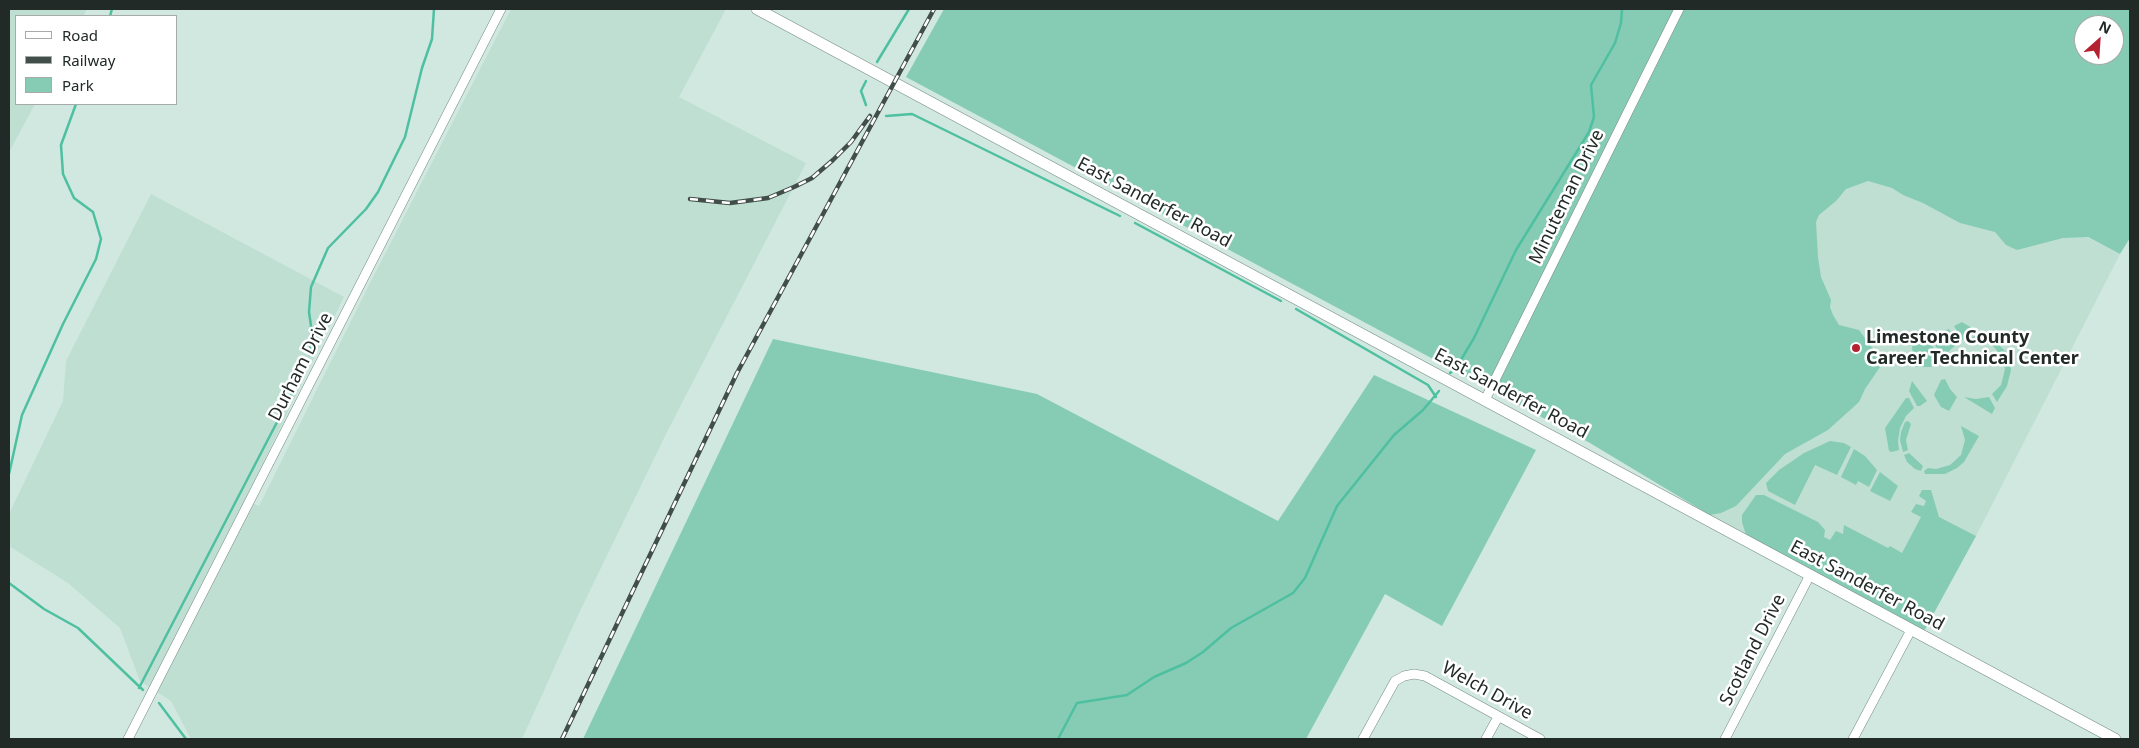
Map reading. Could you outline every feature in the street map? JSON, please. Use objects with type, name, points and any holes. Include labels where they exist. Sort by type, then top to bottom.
[{"type":"street","name":"Durham Drive","points":[[128,739],[501,9]]},
{"type":"street","name":"East Sanderfer Road","points":[[756,9],[2115,739]]},
{"type":"street","name":"Minuteman Drive","points":[[1485,400],[1679,9]]},
{"type":"street","name":"Scotland Drive","points":[[1725,739],[1810,575]]},
{"type":"street","points":[[1853,739],[1911,630]]},
{"type":"street","name":"Welch Drive","points":[[1363,739],[1395,681],[1404,676],[1414,674],[1425,676],[1540,739]]},
{"type":"street","points":[[1486,739],[1498,717]]},
{"type":"shaded area","points":[[9,9],[87,9],[84,15],[15,15],[15,105],[34,105],[9,152]]},
{"type":"shaded area","points":[[511,9],[726,9],[679,97],[806,163],[667,432],[579,613],[522,739],[191,739],[171,701],[140,681],[120,628],[68,583],[9,546],[9,514],[63,401],[66,361],[151,194],[344,297],[245,500],[259,506],[370,283]]},
{"type":"shaded area","name":"Limestone County Career Technical Center","points":[[1781,81],[2120,254],[1976,536],[1923,633],[1744,536],[1590,443]]},
{"type":"green space","points":[[944,9],[2130,9],[2130,238],[2120,254],[2088,237],[2063,238],[2017,250],[2006,245],[1995,232],[1960,223],[1892,188],[1868,181],[1846,189],[1836,201],[1819,215],[1816,222],[1821,277],[1831,300],[1830,307],[1833,315],[1839,325],[1859,330],[1879,357],[1880,367],[1865,389],[1859,402],[1828,430],[1785,454],[1736,506],[1721,513],[1710,515],[1590,443],[906,77]]},
{"type":"green space","points":[[1962,322],[1977,331],[1962,340],[1954,326]]},
{"type":"green space","points":[[1949,329],[1957,344],[1949,351],[1945,361],[1942,360],[1935,344],[1935,334]]},
{"type":"green space","points":[[1980,332],[1990,337],[1989,344],[1976,341],[1964,343]]},
{"type":"green space","points":[[1917,335],[1924,335],[1936,351],[1938,358],[1931,367],[1917,367],[1913,365],[1912,344]]},
{"type":"green space","points":[[773,339],[1037,394],[1278,521],[1374,375],[1536,450],[1442,626],[1385,594],[1306,739],[583,739]]},
{"type":"green space","points":[[1995,341],[2007,353],[2011,370],[2007,386],[1997,402],[1992,394],[2001,385],[2005,369],[2001,355],[1992,345]]},
{"type":"green space","points":[[1945,379],[1957,397],[1949,411],[1941,407],[1934,395],[1941,380]]},
{"type":"green space","points":[[1912,381],[1927,401],[1920,406],[1917,406],[1909,391]]},
{"type":"green space","points":[[1964,397],[1976,399],[1989,397],[1995,408],[1992,414]]},
{"type":"green space","points":[[1906,398],[1909,398],[1914,408],[1906,416],[1900,428],[1899,450],[1892,452],[1889,451],[1885,428]]},
{"type":"green space","points":[[1908,421],[1911,424],[1906,440],[1908,450],[1903,452],[1900,440],[1901,432],[1905,422]]},
{"type":"green space","points":[[1961,426],[1979,436],[1964,462],[1945,474],[1925,474],[1924,471],[1928,468],[1936,469],[1950,465],[1961,455],[1965,440]]},
{"type":"green space","points":[[1830,441],[1844,443],[1851,447],[1837,475],[1815,465],[1795,505],[1768,491],[1766,483],[1779,470],[1804,453]]},
{"type":"green space","points":[[1854,449],[1865,456],[1877,470],[1869,487],[1858,481],[1856,485],[1841,477]]},
{"type":"green space","points":[[1909,453],[1923,466],[1921,471],[1915,469],[1907,462],[1904,455]]},
{"type":"green space","points":[[1880,472],[1898,486],[1890,501],[1870,491]]},
{"type":"green space","points":[[1922,490],[1931,490],[1939,517],[1976,536],[1923,633],[1746,535],[1742,522],[1742,515],[1756,495],[1764,495],[1818,522],[1825,530],[1824,537],[1830,540],[1836,531],[1843,534],[1844,525],[1888,548],[1890,546],[1902,553],[1921,517],[1911,512],[1916,504],[1924,506],[1926,501],[1919,496]]},
{"type":"waterway","points":[[110,15],[112,9]]},
{"type":"waterway","points":[[310,355],[311,326],[309,312],[311,287],[328,248],[366,209],[378,192],[405,137],[422,68],[432,39],[434,9]]},
{"type":"waterway","points":[[877,62],[909,9]]},
{"type":"waterway","points":[[1450,373],[1456,368],[1474,338],[1516,250],[1589,132],[1594,117],[1591,85],[1615,43],[1621,23],[1622,9]]},
{"type":"waterway","points":[[866,81],[861,91],[866,105]]},
{"type":"waterway","points":[[9,474],[22,415],[63,324],[96,259],[101,239],[93,212],[74,198],[63,174],[61,145],[76,105]]},
{"type":"waterway","points":[[886,116],[912,114],[1120,216]]},
{"type":"waterway","points":[[1135,223],[1281,301]]},
{"type":"waterway","points":[[1296,309],[1428,385],[1436,397]]},
{"type":"waterway","points":[[139,688],[302,374]]},
{"type":"waterway","points":[[1058,739],[1077,703],[1127,695],[1154,677],[1186,663],[1203,652],[1231,628],[1293,593],[1305,578],[1337,506],[1394,435],[1423,410],[1439,391]]},
{"type":"waterway","points":[[9,583],[44,609],[78,628],[143,690]]},
{"type":"waterway","points":[[159,703],[186,739]]},
{"type":"railway","points":[[562,739],[737,373],[934,9]]},
{"type":"railway","points":[[690,199],[730,203],[768,198],[794,187],[812,178],[833,160],[851,142],[870,116]]},
{"type":"place","name":"Limestone County Career Technical Center","points":[[1856,348]]}]
